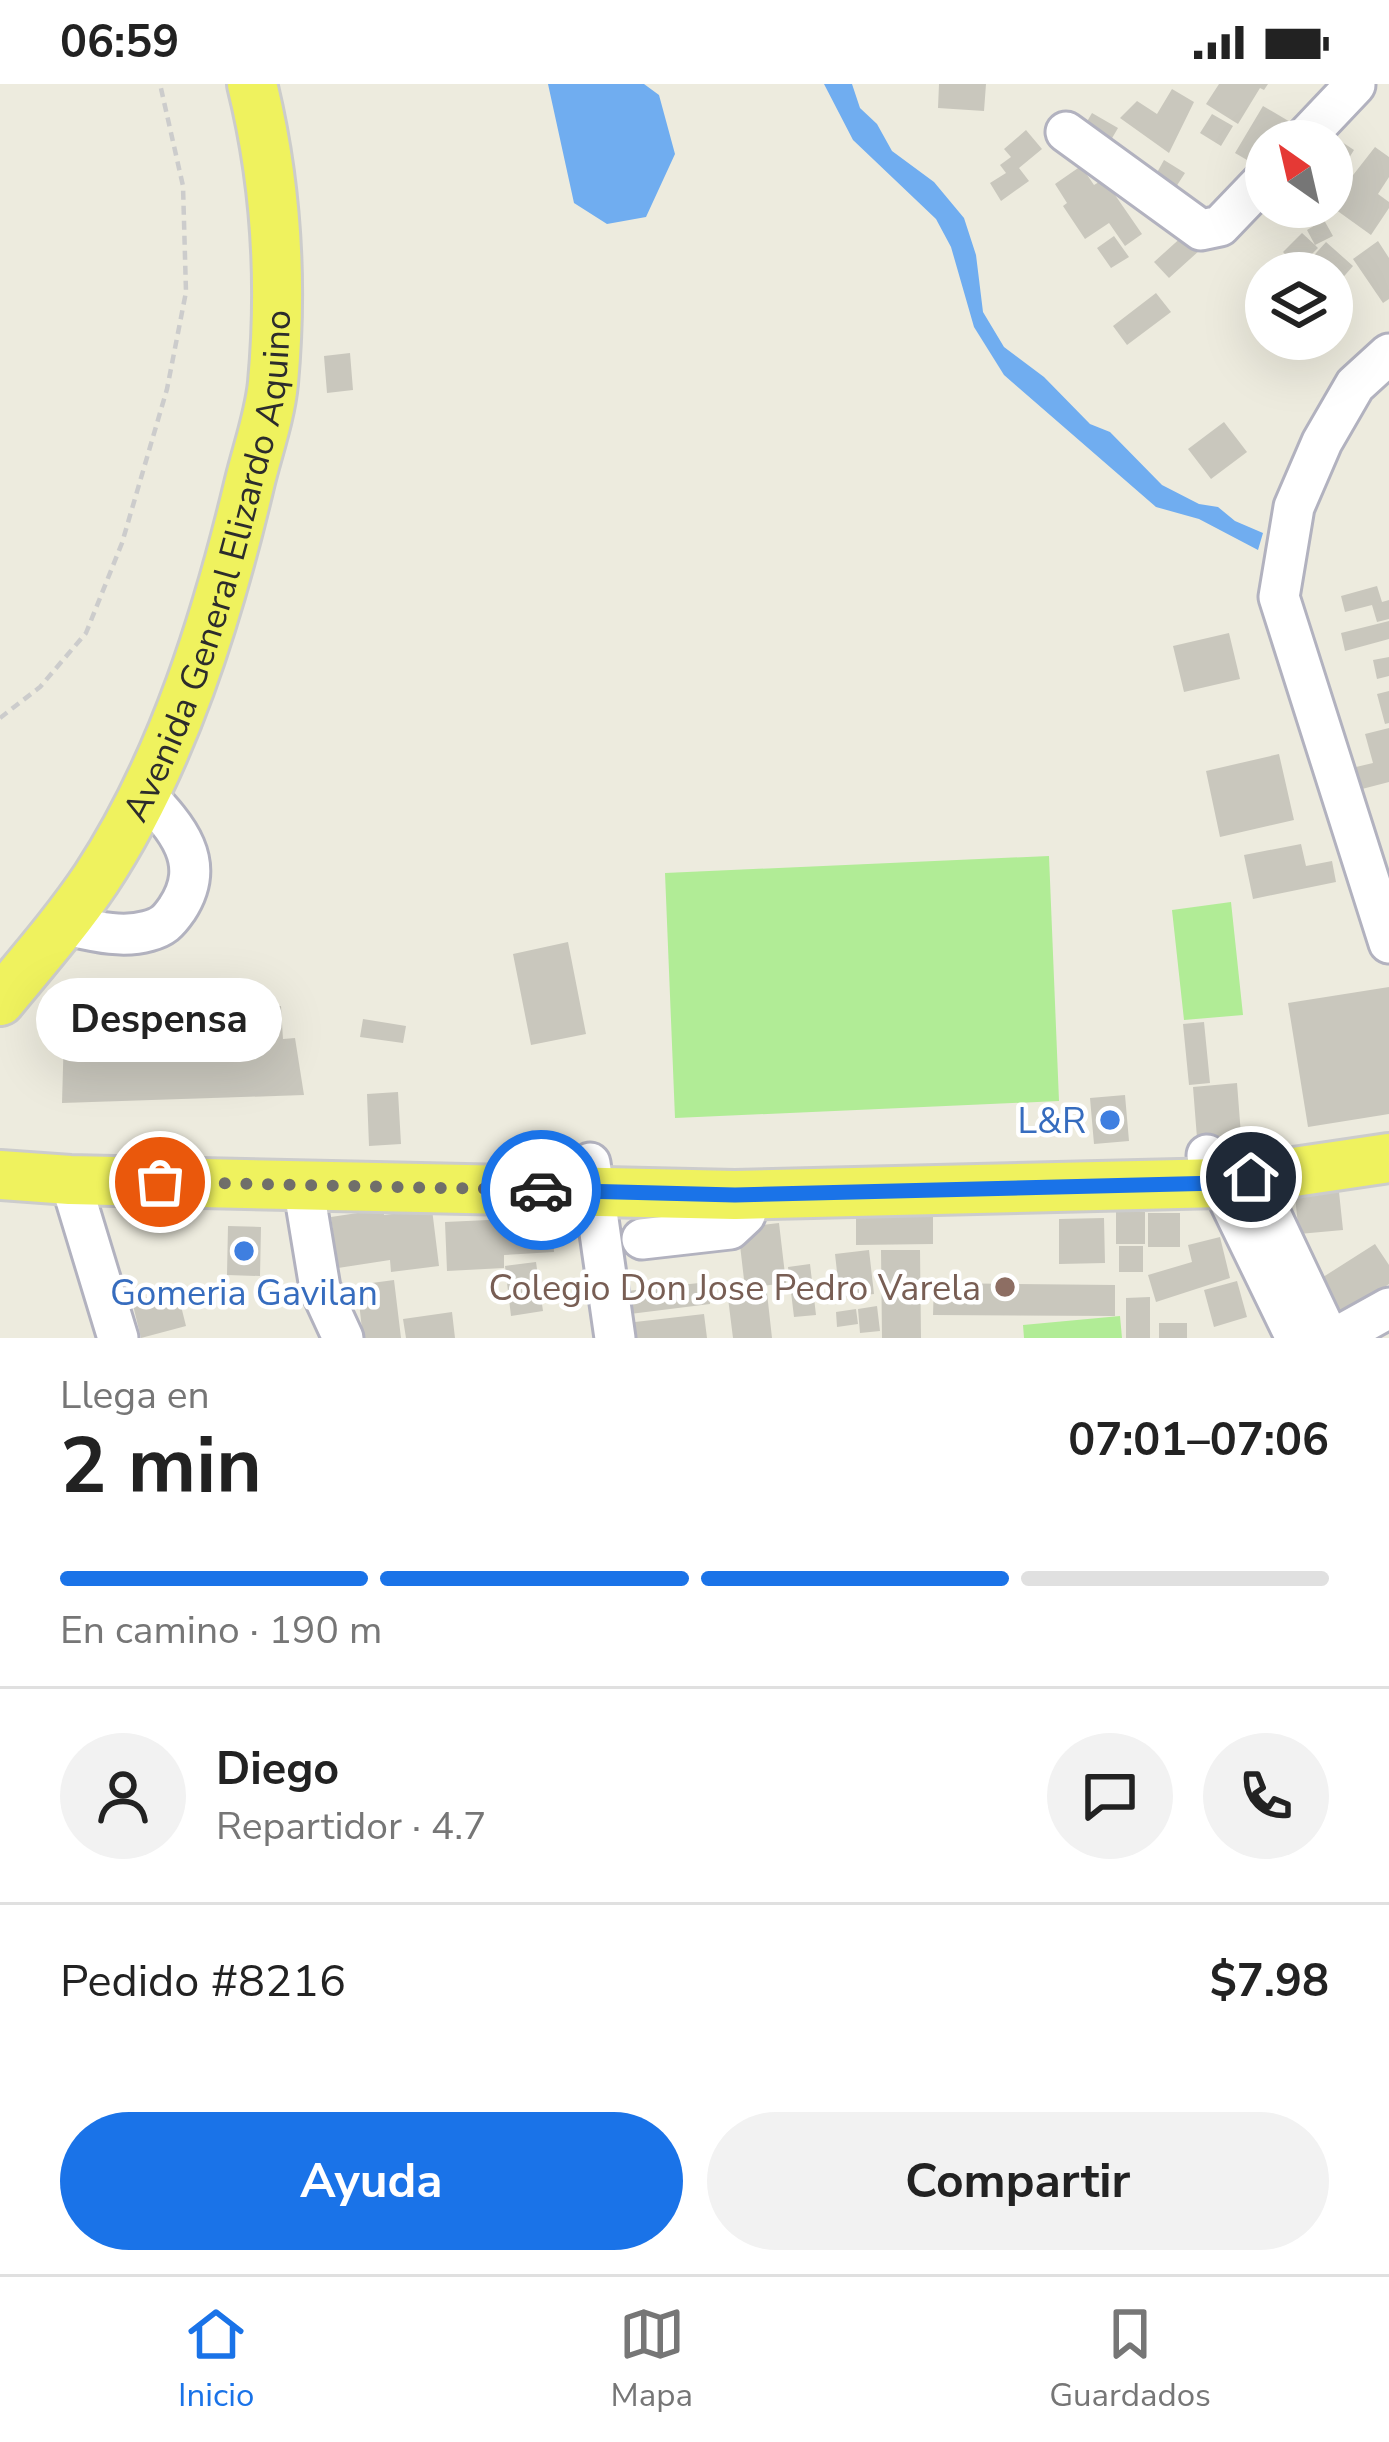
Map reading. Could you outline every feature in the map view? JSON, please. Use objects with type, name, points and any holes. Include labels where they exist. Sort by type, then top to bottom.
[{"type":"main road","name":"Avenida General Elizardo Aquino","points":[[0,1000],[97,877],[144,794],[187,689],[236,544],[273,388],[277,288],[270,176],[252,84]]},
{"type":"main road","points":[[1230,1167],[1389,1135]]},
{"type":"main road","points":[[0,1148],[196,1168],[303,1185],[416,1173]]},
{"type":"main road","points":[[0,1174],[70,1180],[196,1168],[416,1173],[597,1215],[741,1183],[1389,1158]]},
{"type":"street","points":[[1322,120],[1354,85],[1389,101]]},
{"type":"street","points":[[1066,132],[1202,230],[1220,226],[1245,200]]},
{"type":"street","points":[[1389,354],[1354,385],[1322,442],[1294,507],[1279,597],[1389,943]]},
{"type":"street","points":[[62,924],[113,934],[143,933],[166,925],[184,898],[193,861],[181,836],[144,794]]},
{"type":"street","points":[[1230,1167],[1296,1338]]},
{"type":"street","points":[[1230,1167],[1332,1338],[1389,1308]]},
{"type":"street","points":[[70,1180],[118,1338]]},
{"type":"street","points":[[597,1215],[643,1239],[730,1229],[745,1215],[741,1183]]},
{"type":"street","points":[[303,1185],[320,1288],[343,1338]]},
{"type":"street","points":[[597,1215],[615,1338]]},
{"type":"path","points":[[0,718],[40,687],[86,633],[122,543],[167,388],[186,292],[183,187],[160,84]]},
{"type":"green space","points":[[1049,856],[1059,1101],[675,1118],[665,873]]},
{"type":"green space","points":[[1231,902],[1243,1015],[1184,1020],[1172,910]]},
{"type":"green space","points":[[1120,1316],[1122,1338],[1024,1338],[1023,1325]]},
{"type":"water","points":[[548,84],[644,84],[659,95],[675,154],[646,217],[607,224],[574,203]]},
{"type":"water","points":[[824,84],[852,84],[860,108],[877,124],[892,151],[934,182],[964,218],[976,255],[983,312],[1004,347],[1044,377],[1090,424],[1110,432],[1162,485],[1199,504],[1218,507],[1235,521],[1263,533],[1258,550],[1199,519],[1156,507],[1004,375],[974,327],[951,247],[936,219],[853,140]]},
{"type":"building","points":[[939,84],[986,84],[984,111],[938,108]]},
{"type":"building","points":[[1219,84],[1268,84],[1260,88],[1238,124],[1206,104]]},
{"type":"building","points":[[1172,89],[1194,102],[1169,153],[1120,118],[1137,101],[1157,114]]},
{"type":"building","points":[[1263,106],[1287,120],[1255,120]]},
{"type":"building","points":[[1092,113],[1118,128],[1108,145],[1082,130]]},
{"type":"building","points":[[1212,114],[1233,126],[1221,146],[1200,133]]},
{"type":"building","points":[[1026,130],[1042,149],[1019,168],[1029,181],[1001,201],[990,183],[1006,173],[1000,165],[1011,157],[1004,149]]},
{"type":"building","points":[[1245,136],[1245,159],[1235,153]]},
{"type":"building","points":[[1375,147],[1389,157],[1389,177],[1378,194],[1389,202],[1389,208],[1371,235],[1353,222],[1353,175]]},
{"type":"building","points":[[1164,160],[1185,173],[1174,190],[1154,178]]},
{"type":"building","points":[[1081,166],[1094,185],[1104,179],[1142,234],[1125,246],[1109,223],[1085,239],[1055,184]]},
{"type":"building","points":[[1328,228],[1333,236],[1315,245],[1307,230]]},
{"type":"building","points":[[1302,233],[1318,248],[1283,252]]},
{"type":"building","points":[[1185,234],[1200,250],[1169,278],[1154,262]]},
{"type":"building","points":[[1114,236],[1129,257],[1111,268],[1097,248]]},
{"type":"building","points":[[1378,241],[1389,258],[1389,299],[1383,303],[1353,259]]},
{"type":"building","points":[[1326,242],[1337,252],[1317,252]]},
{"type":"building","points":[[1156,293],[1171,312],[1127,345],[1113,326]]},
{"type":"building","points":[[350,353],[353,390],[327,393],[324,356]]},
{"type":"building","points":[[1224,422],[1247,452],[1211,479],[1188,449]]},
{"type":"building","points":[[1377,586],[1382,602],[1389,600],[1389,619],[1377,622],[1372,605],[1345,612],[1341,596]]},
{"type":"building","points":[[1389,621],[1389,639],[1345,651],[1341,633]]},
{"type":"building","points":[[1229,633],[1240,679],[1184,692],[1173,646]]},
{"type":"building","points":[[1389,657],[1389,676],[1377,679],[1373,660]]},
{"type":"building","points":[[1389,691],[1389,723],[1385,724],[1377,694]]},
{"type":"building","points":[[1389,728],[1389,782],[1362,789],[1356,767],[1373,763],[1365,734]]},
{"type":"building","points":[[1279,754],[1294,820],[1220,837],[1206,771]]},
{"type":"building","points":[[1301,844],[1306,866],[1332,861],[1336,882],[1253,899],[1244,855]]},
{"type":"building","points":[[568,942],[586,1034],[531,1045],[513,954]]},
{"type":"building","points":[[1389,987],[1389,1114],[1308,1127],[1288,1003]]},
{"type":"building","points":[[222,992],[222,1007],[281,1006],[283,1039],[295,1038],[304,1095],[62,1103],[64,1032],[109,994]]},
{"type":"building","points":[[363,1019],[406,1026],[403,1043],[360,1037]]},
{"type":"building","points":[[1204,1022],[1210,1083],[1189,1085],[1183,1024]]},
{"type":"building","points":[[1237,1083],[1241,1135],[1197,1138],[1193,1087]]},
{"type":"building","points":[[398,1092],[401,1144],[369,1146],[367,1094]]},
{"type":"building","name":"L&R","points":[[1125,1095],[1129,1141],[1094,1144],[1090,1098]]},
{"type":"building","points":[[1339,1192],[1343,1230],[1299,1234],[1295,1197]]},
{"type":"building","points":[[384,1209],[384,1215],[432,1209],[439,1266],[391,1272],[390,1260],[338,1268],[331,1217]]},
{"type":"building","points":[[1116,1212],[1145,1212],[1145,1244],[1116,1244]]},
{"type":"building","points":[[933,1213],[933,1244],[856,1245],[856,1215]]},
{"type":"building","points":[[1148,1213],[1180,1213],[1180,1247],[1148,1247]]},
{"type":"building","points":[[552,1217],[554,1252],[504,1255],[504,1268],[447,1271],[445,1222]]},
{"type":"building","points":[[1104,1218],[1105,1263],[1059,1264],[1059,1219]]},
{"type":"building","points":[[779,1223],[786,1283],[745,1288],[738,1228]]},
{"type":"building","name":"Gomeria Gavilan","points":[[228,1226],[261,1227],[260,1276],[227,1275]]},
{"type":"building","points":[[1220,1237],[1230,1278],[1156,1302],[1148,1275],[1192,1262],[1188,1245]]},
{"type":"building","points":[[1375,1244],[1389,1265],[1389,1284],[1343,1314],[1320,1279]]},
{"type":"building","points":[[1119,1246],[1143,1246],[1143,1272],[1119,1272]]},
{"type":"building","points":[[869,1250],[874,1294],[840,1298],[835,1254]]},
{"type":"building","points":[[881,1250],[920,1250],[921,1338],[882,1338]]},
{"type":"building","points":[[536,1262],[543,1311],[511,1316],[505,1266]]},
{"type":"building","points":[[810,1264],[816,1315],[794,1317],[788,1267]]},
{"type":"building","points":[[394,1280],[401,1338],[363,1338],[357,1285]]},
{"type":"building","points":[[1237,1281],[1247,1317],[1214,1327],[1204,1290]]},
{"type":"building","points":[[708,1282],[710,1304],[630,1314],[627,1291]]},
{"type":"building","points":[[934,1283],[1115,1285],[1115,1316],[933,1315]]},
{"type":"building","points":[[177,1290],[186,1326],[141,1338],[132,1301]]},
{"type":"building","points":[[767,1293],[772,1338],[733,1338],[728,1298]]},
{"type":"building","points":[[1150,1297],[1150,1338],[1126,1338],[1126,1298]]},
{"type":"building","points":[[877,1306],[880,1331],[860,1333],[858,1309]]},
{"type":"building","points":[[856,1309],[858,1324],[837,1327],[836,1312]]},
{"type":"building","points":[[452,1312],[455,1338],[406,1338],[403,1319]]},
{"type":"building","points":[[704,1314],[707,1338],[636,1338],[635,1322]]},
{"type":"building","points":[[1159,1323],[1187,1323],[1187,1338],[1159,1338]]},
{"type":"way so far","points":[[160,1182],[541,1190]]},
{"type":"place","name":"L&R","points":[[1110,1120]]},
{"type":"place","name":"Despensa","points":[[160,1182]]},
{"type":"place","name":"Gomeria Gavilan","points":[[244,1251]]},
{"type":"place","name":"Colegio Don Jose Pedro Varela","points":[[1005,1287]]},
{"type":"route","points":[[541,1190],[735,1195],[1220,1183],[1251,1177]]}]
